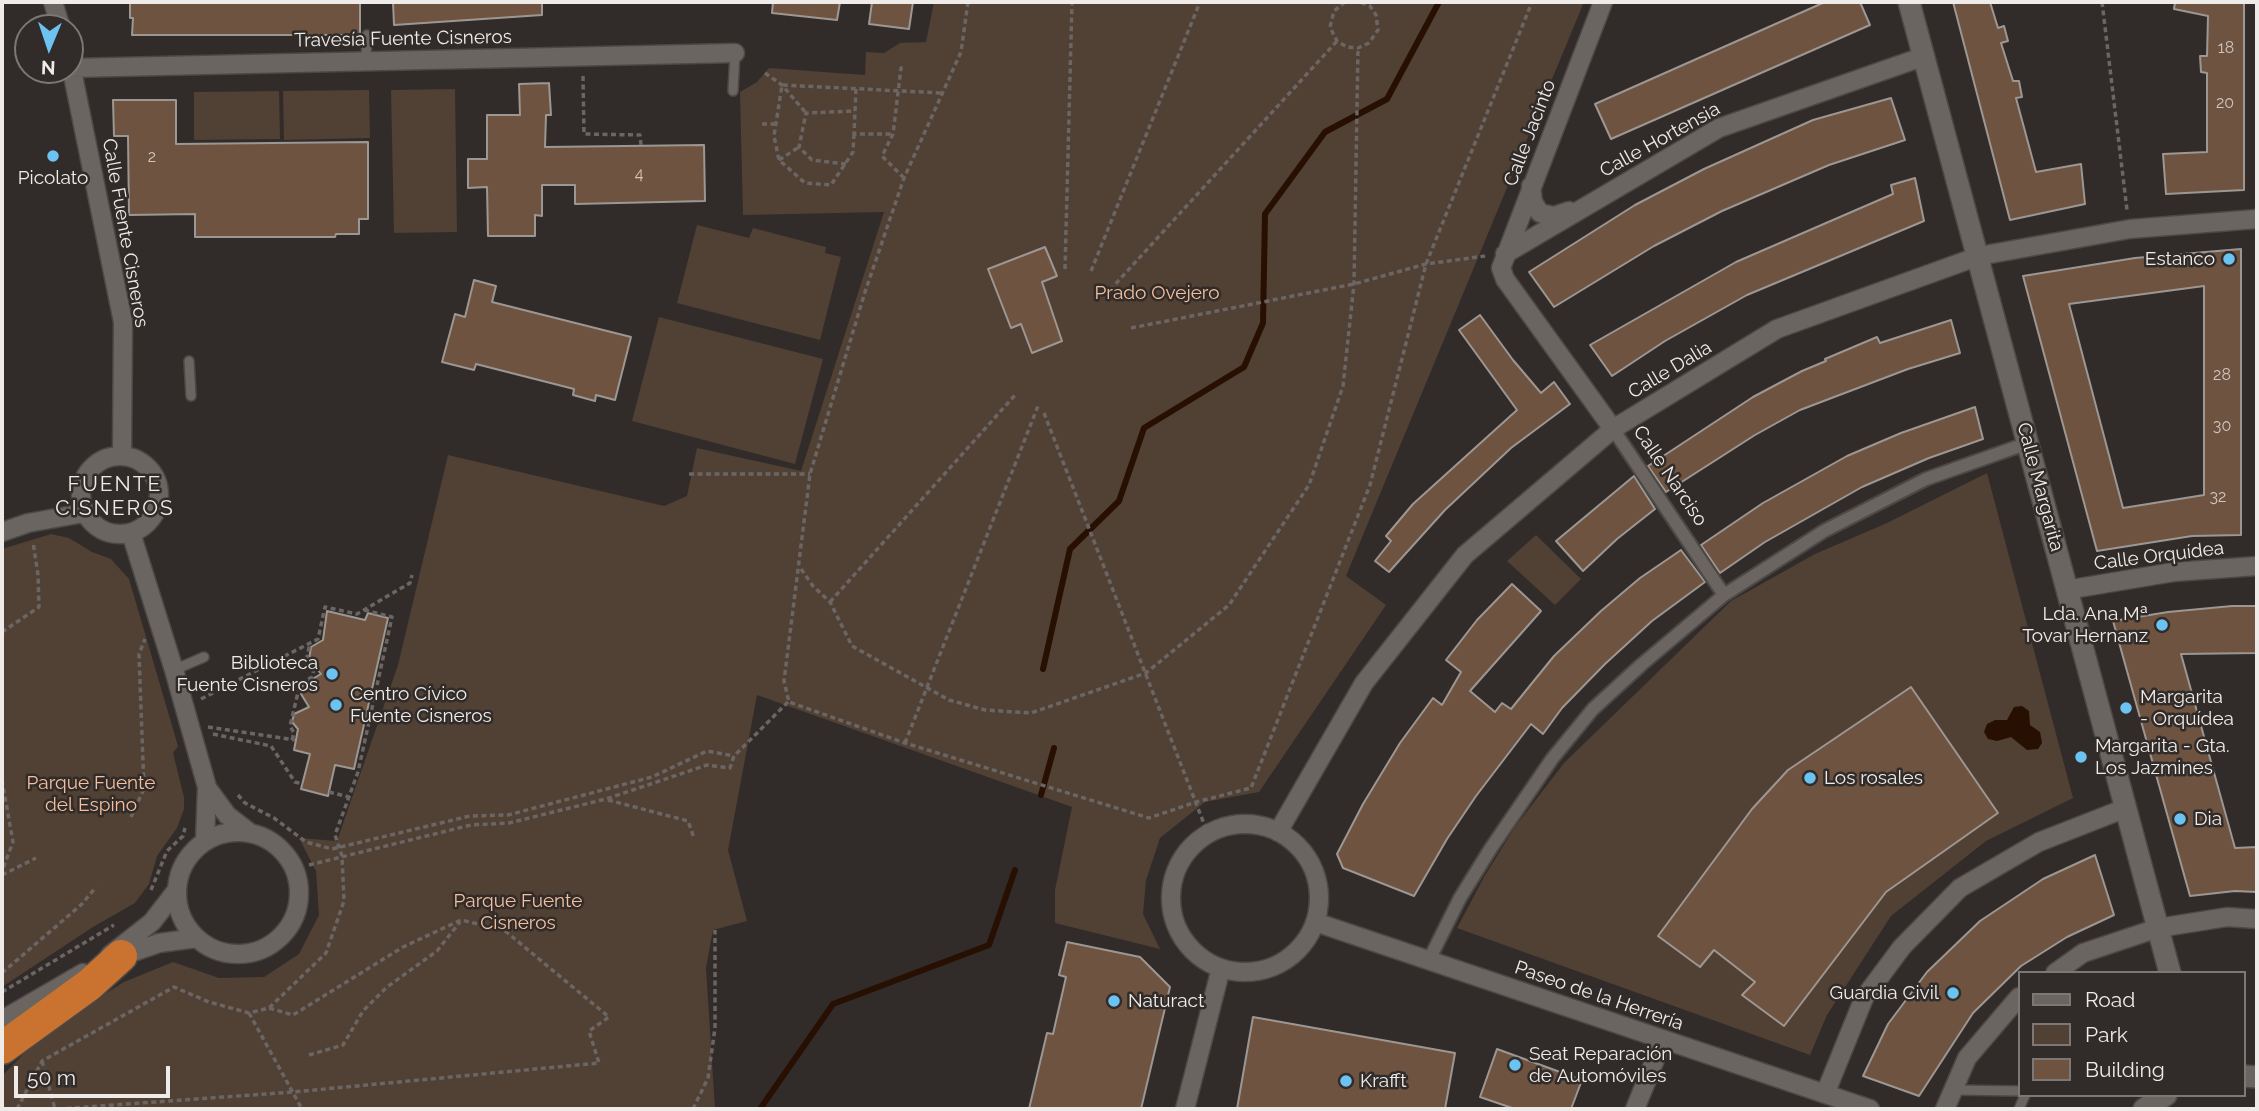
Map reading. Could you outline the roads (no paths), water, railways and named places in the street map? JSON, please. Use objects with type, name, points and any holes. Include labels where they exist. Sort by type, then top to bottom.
[{"type":"highway","points":[[2,1048],[89,985],[121,956]]},
{"type":"street","name":"Calle Jacinto","points":[[1505,279],[1501,268],[1504,254],[1603,2]]},
{"type":"street","name":"Calle Margarita","points":[[1909,2],[2169,971]]},
{"type":"street","name":"Travesía Fuente Cisneros","points":[[84,65],[735,53]]},
{"type":"street","name":"Calle Hortensia","points":[[1504,254],[1719,128],[1925,56]]},
{"type":"street","name":"Calle Fuente Cisneros","points":[[75,84],[123,322],[121,456]]},
{"type":"street","points":[[1531,186],[1536,208],[1546,216],[1590,204]]},
{"type":"street","name":"Calle Dalia","points":[[1278,832],[1364,683],[1465,555],[1613,429],[1777,329],[1979,256],[2130,229],[2257,219]]},
{"type":"street","name":"Calle Narciso","points":[[1505,279],[1613,429],[1724,595]]},
{"type":"street","points":[[1429,960],[1460,898],[1552,759],[1593,709],[1641,665],[1724,595],[1824,531],[1926,478],[2028,443]]},
{"type":"street","points":[[121,456],[136,459],[145,465],[153,473],[158,487],[159,500],[155,511],[146,524],[131,533],[107,532],[93,524],[84,513],[81,502],[80,488],[87,473],[96,463],[107,457],[121,456]]},
{"type":"street","points":[[2,532],[29,523],[84,513]]},
{"type":"street","points":[[131,533],[207,787],[205,840]]},
{"type":"street","name":"Calle Orquídea","points":[[2066,590],[2174,572],[2257,566]]},
{"type":"street","points":[[207,787],[227,815],[248,832]]},
{"type":"street","points":[[1825,1094],[1864,998],[1902,947],[1960,888],[2039,842],[2126,808]]},
{"type":"street","points":[[1231,825],[1255,825],[1278,832],[1293,842],[1305,855],[1313,870],[1318,896],[1315,922],[1304,942],[1288,958],[1267,969],[1244,972],[1221,968],[1202,958],[1186,944],[1176,925],[1171,905],[1172,884],[1179,864],[1191,846],[1208,834],[1231,825]]},
{"type":"street","points":[[248,832],[264,837],[289,857],[300,888],[299,904],[285,933],[273,943],[250,952],[226,953],[197,939],[181,916],[176,891],[178,876],[184,862],[205,840],[226,833],[248,832]]},
{"type":"street","points":[[2,1020],[89,970],[134,938],[152,922],[176,891]]},
{"type":"street","points":[[2058,971],[2083,953],[2158,928],[2227,917],[2257,919]]},
{"type":"street","name":"Paseo de la Herrería","points":[[1315,922],[1870,1109]]},
{"type":"street","points":[[89,970],[159,943],[197,939]]},
{"type":"street","points":[[1185,1109],[1221,968]]},
{"type":"street","points":[[1945,1109],[1967,1058],[2018,1000]]},
{"type":"street","points":[[1635,1109],[1663,1040]]},
{"type":"street","points":[[2144,1109],[2163,1097]]},
{"type":"lane","points":[[366,61],[367,35]]},
{"type":"lane","points":[[733,92],[735,53]]},
{"type":"lane","points":[[189,361],[191,396]]},
{"type":"lane","points":[[174,670],[204,657]]},
{"type":"lane","points":[[1953,1090],[2018,1091]]},
{"type":"waterway","points":[[1043,669],[1070,549],[1119,501],[1144,428],[1244,367],[1263,323],[1265,214],[1325,132],[1387,99],[1439,2]]},
{"type":"waterway","points":[[1041,795],[1054,748]]},
{"type":"waterway","points":[[760,1109],[833,1004],[989,945],[1015,870]]},
{"type":"place","name":"Picolato","points":[[53,156]]},
{"type":"place","name":"Estanco","points":[[2229,259]]},
{"type":"place","name":"Lda. Ana Mª Tovar Hernanz","points":[[2162,625]]},
{"type":"place","name":"Biblioteca Fuente Cisneros","points":[[332,674]]},
{"type":"place","name":"Centro Cívico Fuente Cisneros","points":[[336,705]]},
{"type":"place","name":"Margarita - Orquídea","points":[[2126,708]]},
{"type":"place","name":"Margarita - Gta. Los Jazmines","points":[[2081,757]]},
{"type":"place","name":"Los rosales","points":[[1810,778]]},
{"type":"place","name":"Dia","points":[[2180,819]]},
{"type":"place","name":"Guardia Civil","points":[[1953,993]]},
{"type":"place","name":"Naturact","points":[[1114,1001]]},
{"type":"place","name":"Seat Reparación de Automóviles","points":[[1515,1065]]},
{"type":"place","name":"Krafft","points":[[1346,1081]]},
{"type":"district","name":"FUENTE CISNEROS","points":[[115,497]]},
{"type":"park label","name":"Prado Ovejero","points":[[1157,293]]},
{"type":"park label","name":"Parque Fuente del Espino","points":[[91,794]]},
{"type":"park label","name":"Parque Fuente Cisneros","points":[[518,912]]}]
